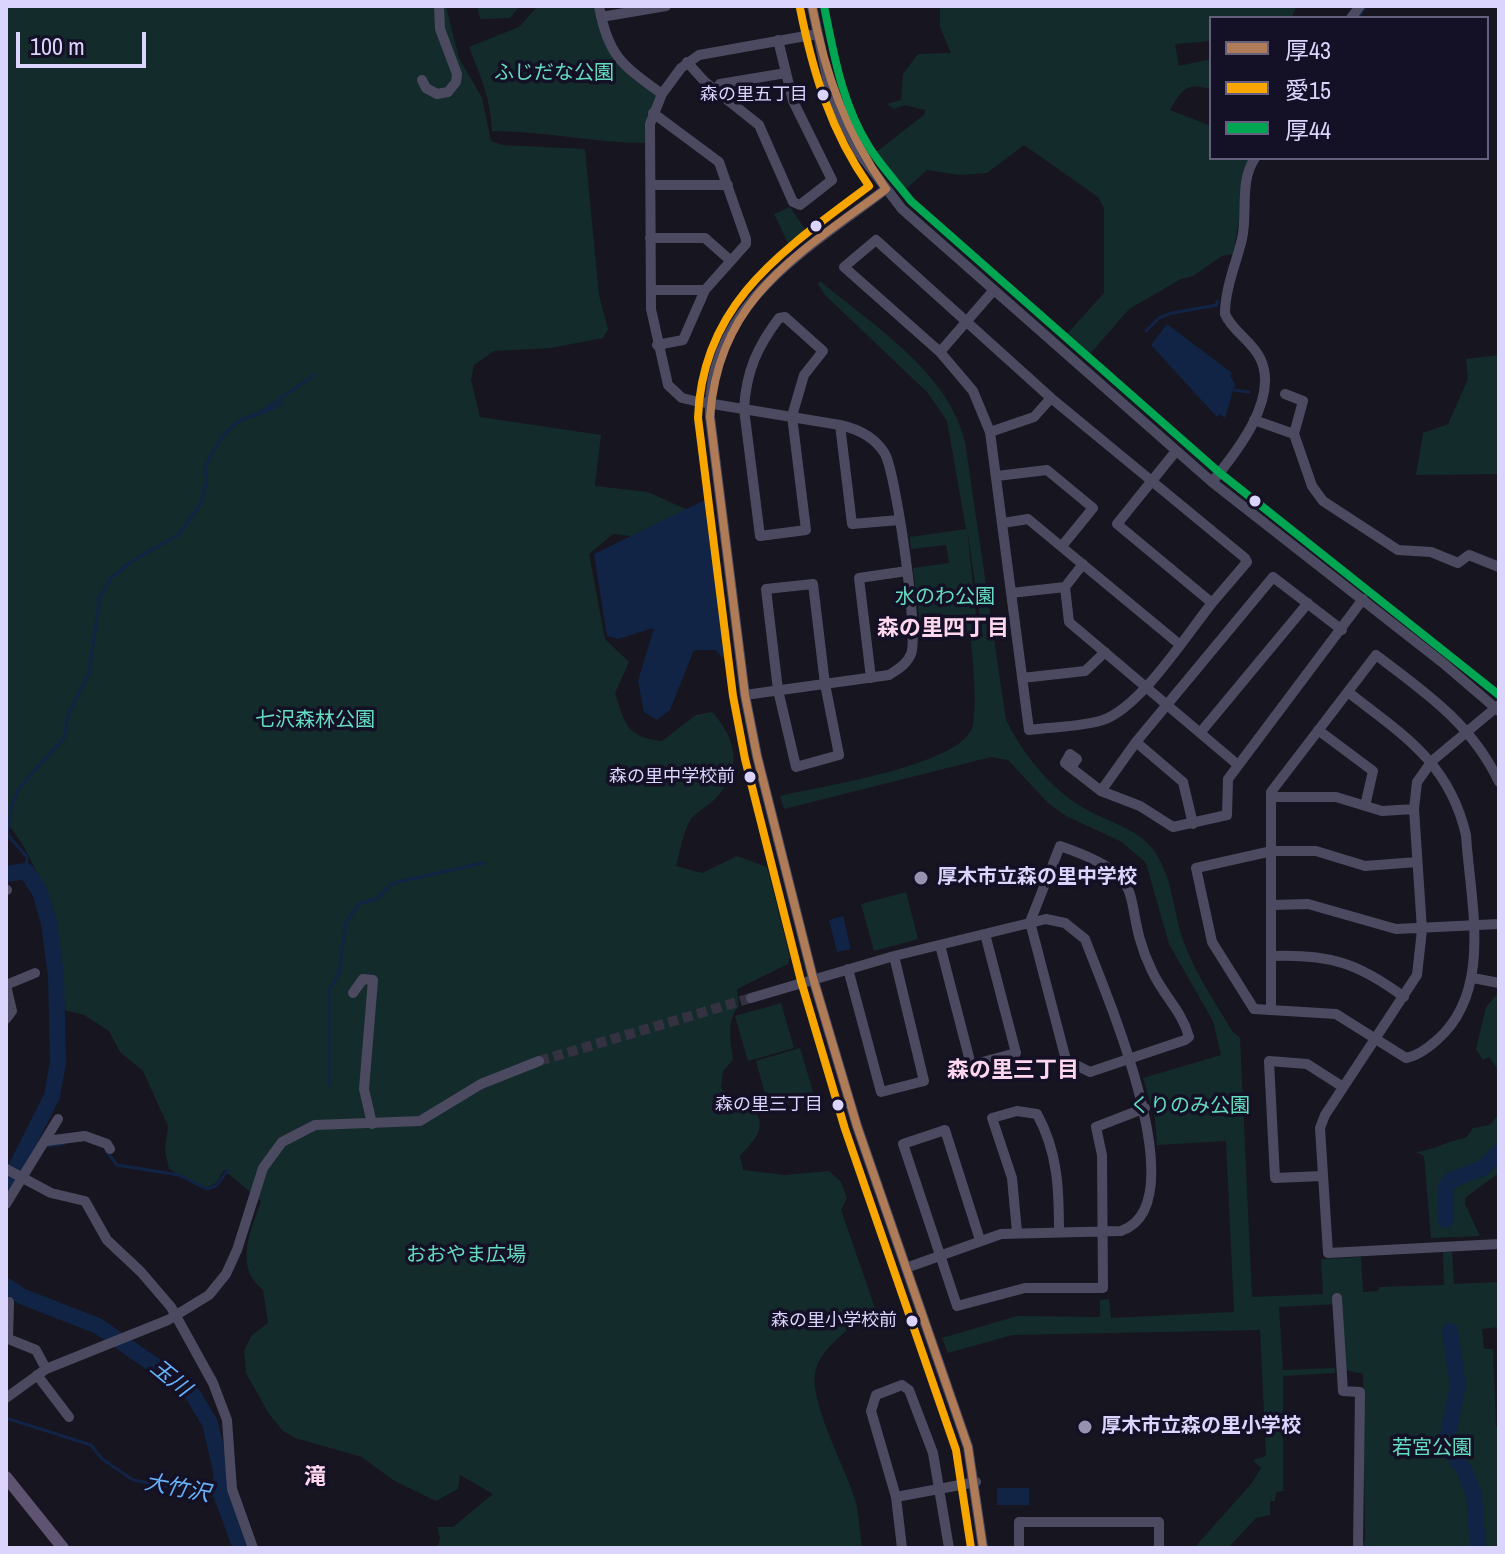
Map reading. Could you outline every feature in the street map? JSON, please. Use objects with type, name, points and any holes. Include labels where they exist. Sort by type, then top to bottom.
[{"type":"main road","points":[[6,1477],[63,1548]]},
{"type":"street","points":[[422,80],[426,88],[437,94],[448,92],[456,82],[457,74],[440,29],[439,6]]},
{"type":"street","points":[[662,94],[616,58],[604,35],[600,11],[666,6]]},
{"type":"street","points":[[812,6],[839,114],[859,153],[902,209],[1212,482],[1498,708],[1432,761],[1417,782],[1414,809],[1422,930],[1417,975],[1343,1087],[1320,1128],[1328,1253],[1499,1244]]},
{"type":"street","points":[[745,695],[889,675],[911,656],[914,643],[893,473],[884,453],[857,429],[682,398],[668,385],[657,345],[651,290],[651,185],[653,113],[662,94],[687,62],[708,52],[817,34]]},
{"type":"street","points":[[687,62],[715,90],[759,125],[793,202],[800,205],[832,180],[803,126],[778,40]]},
{"type":"street","points":[[715,90],[720,84],[786,73]]},
{"type":"street","points":[[653,113],[716,157],[746,239],[705,290],[683,340],[657,345]]},
{"type":"street","points":[[1212,482],[1245,442],[1265,381],[1261,359],[1225,314],[1225,296],[1243,231],[1248,171],[1254,160]]},
{"type":"street","points":[[651,185],[728,185]]},
{"type":"street","points":[[886,189],[812,245],[750,300],[725,337],[714,373],[710,404],[745,695],[757,756],[813,978],[857,1126],[968,1447],[976,1482],[983,1548]]},
{"type":"street","points":[[650,238],[705,238],[731,261]]},
{"type":"street","points":[[876,240],[1051,398],[1247,562],[1145,685],[1126,706],[1106,719],[1029,730],[990,432],[973,391],[940,352],[844,267],[876,240]]},
{"type":"street","points":[[651,290],[705,290]]},
{"type":"street","points":[[940,352],[993,291]]},
{"type":"street","points":[[785,312],[823,351],[804,375],[792,416],[806,530],[760,536],[744,409],[754,356],[762,340],[785,312]]},
{"type":"street","points":[[1285,394],[1303,401],[1294,434],[1312,486],[1323,501],[1398,550],[1431,552],[1458,563],[1469,555],[1499,567]]},
{"type":"street","points":[[990,432],[1034,417],[1051,398]]},
{"type":"street","points":[[1254,420],[1294,434]]},
{"type":"street","points":[[840,425],[852,524],[899,520]]},
{"type":"street","points":[[1176,451],[1117,524],[1212,603]]},
{"type":"street","points":[[997,476],[1047,470],[1093,508],[1062,546]]},
{"type":"street","points":[[1003,523],[1028,519],[1179,644]]},
{"type":"street","points":[[1083,564],[1065,587],[1069,622],[1238,765]]},
{"type":"street","points":[[871,678],[859,578],[907,571]]},
{"type":"street","points":[[1101,791],[1136,742],[1273,577],[1342,630]]},
{"type":"street","points":[[813,584],[825,684],[839,755],[796,767],[778,690],[766,589],[813,584]]},
{"type":"street","points":[[1011,593],[1065,587]]},
{"type":"street","points":[[1072,766],[1080,777],[1101,791],[1140,806],[1162,824],[1173,827],[1227,815],[1228,779],[1363,599]]},
{"type":"street","points":[[1200,733],[1308,603]]},
{"type":"street","points":[[1022,678],[1085,671],[1105,652]]},
{"type":"street","points":[[1271,1009],[1271,792],[1376,655],[1433,698],[1468,730],[1499,782]]},
{"type":"street","points":[[1348,692],[1432,761],[1454,794],[1462,815],[1472,926],[1473,978],[1460,1012],[1447,1031],[1425,1050],[1406,1058],[1336,1014],[1254,1009],[1212,942],[1196,868],[1272,851],[1316,851],[1365,866],[1417,862]]},
{"type":"street","points":[[1318,730],[1373,771],[1365,806]]},
{"type":"street","points":[[1136,742],[1183,782],[1193,824]]},
{"type":"street","points":[[1271,797],[1336,797],[1382,811],[1414,809]]},
{"type":"street","points":[[1060,846],[1096,858],[1120,875],[1133,899],[1152,972],[1182,1018],[1189,1037],[1129,1060],[1090,1072],[1066,1060],[1030,922],[1060,846]]},
{"type":"street","points":[[1272,905],[1308,904],[1396,929],[1499,924]]},
{"type":"street","points":[[751,998],[813,978],[1030,922],[1056,919],[1080,931],[1145,1108],[1150,1146],[1148,1204],[1128,1229],[1017,1232],[980,1240],[906,1268]]},
{"type":"street","points":[[940,945],[971,1065],[1016,1053],[985,934]]},
{"type":"street","points":[[848,969],[881,1092],[898,1088],[926,1080],[894,956]]},
{"type":"street","points":[[1272,956],[1334,959],[1373,975],[1404,997]]},
{"type":"street","points":[[6,1019],[12,1011],[6,985],[35,973]]},
{"type":"street","points":[[1473,978],[1499,983]]},
{"type":"street","points":[[353,993],[363,979],[373,980],[364,1089],[372,1124]]},
{"type":"street","points":[[6,1398],[42,1372],[94,1347],[176,1316],[209,1295],[226,1274],[263,1168],[282,1142],[315,1125],[420,1121],[481,1084],[539,1061]]},
{"type":"street","points":[[1322,1176],[1275,1178],[1269,1061],[1307,1064],[1343,1087]]},
{"type":"street","points":[[980,1240],[945,1130],[903,1144],[939,1256],[961,1307],[1025,1288],[1103,1288],[1102,1155],[1096,1127],[1145,1108]]},
{"type":"street","points":[[1017,1232],[1012,1178],[992,1118],[1017,1111],[1037,1114],[1055,1160],[1059,1178],[1059,1232]]},
{"type":"street","points":[[6,1204],[58,1119]]},
{"type":"street","points":[[46,1141],[92,1136],[110,1149]]},
{"type":"street","points":[[7,1169],[51,1193],[85,1201],[107,1240],[141,1272],[176,1316],[209,1374],[227,1420],[232,1489],[253,1548]]},
{"type":"street","points":[[1337,1298],[1343,1391],[1360,1392],[1358,1548]]},
{"type":"street","points":[[9,1302],[7,1338],[36,1350],[42,1372],[69,1417]]},
{"type":"street","points":[[902,1548],[896,1497],[871,1403],[880,1392],[902,1385],[909,1390],[924,1429],[941,1487],[949,1548]]},
{"type":"street","points":[[896,1497],[976,1482]]},
{"type":"street","points":[[1019,1548],[1019,1522],[1159,1522],[1159,1548]]},
{"type":"green space","name":"七沢森林公園","points":[[6,6],[446,6],[459,58],[482,98],[491,141],[503,145],[585,149],[599,295],[608,329],[603,338],[551,348],[494,351],[474,365],[471,380],[480,417],[601,435],[595,486],[648,492],[701,516],[661,620],[639,537],[613,534],[589,554],[605,639],[629,662],[615,693],[629,727],[641,736],[662,741],[696,715],[712,712],[731,744],[733,766],[730,777],[715,799],[691,819],[676,866],[702,873],[737,856],[767,867],[790,957],[788,964],[737,989],[739,1006],[732,1018],[730,1032],[733,1060],[723,1071],[721,1088],[737,1104],[752,1108],[760,1121],[758,1134],[740,1156],[743,1170],[785,1175],[829,1171],[841,1182],[847,1198],[841,1210],[875,1308],[825,1352],[816,1369],[815,1382],[822,1415],[855,1499],[862,1548],[437,1548],[440,1538],[437,1527],[453,1527],[493,1494],[460,1475],[458,1489],[436,1501],[393,1480],[362,1457],[295,1438],[283,1431],[269,1414],[246,1373],[244,1351],[252,1335],[268,1323],[263,1290],[254,1281],[247,1259],[249,1236],[261,1201],[224,1170],[216,1183],[203,1189],[169,1169],[165,1150],[168,1126],[143,1071],[120,1052],[109,1031],[84,1015],[64,1010],[52,921],[43,891],[24,847],[6,822]]},
{"type":"green space","points":[[477,6],[520,6],[510,18],[480,19]]},
{"type":"green space","name":"ふじだな公園","points":[[538,6],[597,6],[605,42],[658,96],[648,120],[646,143],[492,131],[487,98],[469,47],[519,27]]},
{"type":"green space","points":[[940,6],[1297,6],[1292,16],[1209,16],[1209,41],[1175,44],[1179,66],[1209,59],[1209,89],[1196,86],[1186,89],[1170,110],[1209,125],[1209,160],[1250,160],[1233,254],[1222,256],[1193,276],[1181,279],[1129,309],[1090,354],[1066,335],[1104,293],[1104,208],[1098,197],[1024,145],[987,173],[960,175],[927,170],[905,190],[875,153],[925,114],[925,110],[905,105],[894,109],[887,104],[901,100],[903,74],[918,54],[951,53],[940,27]]},
{"type":"green space","points":[[790,207],[805,229],[788,243],[774,214]]},
{"type":"green space","points":[[820,281],[906,351],[943,393],[965,442],[1006,720],[1029,757],[1059,790],[1082,807],[1136,834],[1151,847],[1164,869],[1181,932],[1200,978],[1232,1031],[1240,1038],[1252,1297],[1323,1294],[1321,1259],[1361,1257],[1363,1292],[1378,1291],[1379,1287],[1444,1285],[1443,1252],[1452,1252],[1454,1284],[1498,1282],[1499,1249],[1499,1327],[1482,1329],[1484,1349],[1493,1349],[1496,1427],[1499,1427],[1499,1548],[1362,1548],[1365,1540],[1363,1374],[1345,1370],[1341,1304],[1279,1307],[1283,1370],[1335,1368],[1335,1373],[1283,1376],[1283,1491],[1276,1492],[1275,1501],[1270,1501],[1270,1515],[1256,1518],[1228,1548],[1194,1548],[1252,1483],[1261,1468],[1253,1460],[1266,1456],[1260,1330],[1012,1335],[948,1353],[942,1338],[1017,1316],[1100,1317],[1100,1300],[1109,1299],[1111,1318],[1234,1312],[1226,1141],[1157,1145],[1155,1118],[1143,1078],[1221,1055],[1213,1021],[1169,944],[1146,863],[1122,842],[1066,816],[1048,803],[1008,760],[991,757],[784,809],[780,796],[918,763],[945,752],[964,739],[973,725],[974,714],[971,639],[983,637],[967,528],[978,634],[922,640],[913,568],[949,563],[946,545],[911,549],[910,537],[966,529],[947,421],[928,393],[825,295],[818,284]]},
{"type":"green space","points":[[1499,355],[1499,474],[1416,475],[1423,433],[1448,424],[1468,379],[1466,359]]},
{"type":"green space","points":[[906,892],[918,939],[874,951],[861,904]]},
{"type":"green space","points":[[1499,992],[1499,1071],[1489,1057],[1483,1060],[1476,1049],[1486,1007]]},
{"type":"green space","points":[[781,1003],[794,1048],[748,1061],[735,1016]]},
{"type":"green space","points":[[800,1048],[814,1095],[769,1108],[756,1061]]},
{"type":"green space","points":[[1499,1114],[1499,1173],[1466,1197],[1465,1204],[1480,1236],[1431,1238],[1424,1156],[1416,1152],[1466,1138],[1473,1128],[1490,1125]]},
{"type":"water","points":[[1167,324],[1232,373],[1230,376],[1235,384],[1225,418],[1220,414],[1217,417],[1151,345]]},
{"type":"water","points":[[711,497],[732,663],[728,664],[716,650],[694,650],[670,710],[657,720],[644,712],[638,681],[654,628],[618,639],[607,636],[594,554]]},
{"type":"water","points":[[843,916],[851,949],[837,952],[829,920]]},
{"type":"water","points":[[997,1488],[1029,1488],[1029,1505],[997,1505]]},
{"type":"waterway","points":[[1359,16],[1366,6]]},
{"type":"waterway","points":[[1146,331],[1159,318],[1217,305],[1217,301]]},
{"type":"waterway","points":[[255,416],[314,375]]},
{"type":"waterway","points":[[1234,390],[1249,392]]},
{"type":"waterway","points":[[7,833],[19,788],[64,738],[69,712],[89,673],[100,596],[111,578],[129,563],[178,535],[201,504],[207,480],[205,468],[229,429],[282,403]]},
{"type":"waterway","points":[[6,833],[27,857],[26,871]]},
{"type":"waterway","points":[[329,1084],[329,990],[339,973],[346,922],[360,903],[375,900],[392,884],[483,863]]},
{"type":"waterway","name":"玉川","points":[[6,874],[26,871],[40,892],[49,923],[56,976],[58,1062],[52,1096],[6,1187]]},
{"type":"waterway","points":[[47,1146],[64,1144]]},
{"type":"waterway","points":[[107,1152],[117,1165],[179,1175],[207,1189],[216,1186],[228,1170]]},
{"type":"waterway","points":[[1445,1220],[1446,1187],[1451,1180],[1483,1168],[1499,1152]]},
{"type":"waterway","name":"玉川","points":[[6,1286],[21,1296],[98,1326],[190,1390],[210,1423],[221,1470],[222,1497],[241,1548]]},
{"type":"waterway","points":[[1450,1331],[1458,1385],[1446,1445],[1465,1471],[1474,1495],[1478,1548]]},
{"type":"waterway","name":"大竹沢","points":[[6,1418],[91,1445],[102,1459],[133,1480],[222,1497]]},
{"type":"tunnel","points":[[539,1061],[751,998]]},
{"type":"transit line","name":"厚43","points":[[812,6],[823,55],[839,102],[859,146],[886,189],[794,259],[768,283],[746,310],[729,340],[716,375],[710,417],[745,695],[757,756],[813,978],[857,1126],[968,1447],[983,1548]]},
{"type":"transit line","name":"厚44","points":[[824,6],[840,79],[852,114],[874,154],[911,201],[1220,473],[1499,695]]},
{"type":"transit line","name":"愛15","points":[[800,8],[825,101],[844,145],[869,186],[779,257],[753,282],[731,310],[714,342],[703,377],[698,418],[733,696],[745,759],[801,981],[845,1129],[956,1450],[971,1548]]},
{"type":"place","name":"森の里五丁目","points":[[823,95]]},
{"type":"place","name":"森の里中学校前","points":[[750,777]]},
{"type":"place","name":"厚木市立森の里中学校","points":[[921,878]]},
{"type":"place","name":"森の里三丁目","points":[[838,1105]]},
{"type":"place","name":"森の里小学校前","points":[[912,1321]]},
{"type":"place","name":"厚木市立森の里小学校","points":[[1085,1427]]},
{"type":"district","name":"森の里四丁目","points":[[943,629]]},
{"type":"district","name":"森の里三丁目","points":[[1013,1071]]},
{"type":"district","name":"滝","points":[[315,1478]]},
{"type":"park label","name":"水のわ公園","points":[[945,598]]},
{"type":"park label","name":"くりのみ公園","points":[[1190,1107]]},
{"type":"park label","name":"おおやま広場","points":[[466,1256]]},
{"type":"park label","name":"若宮公園","points":[[1432,1449]]}]
